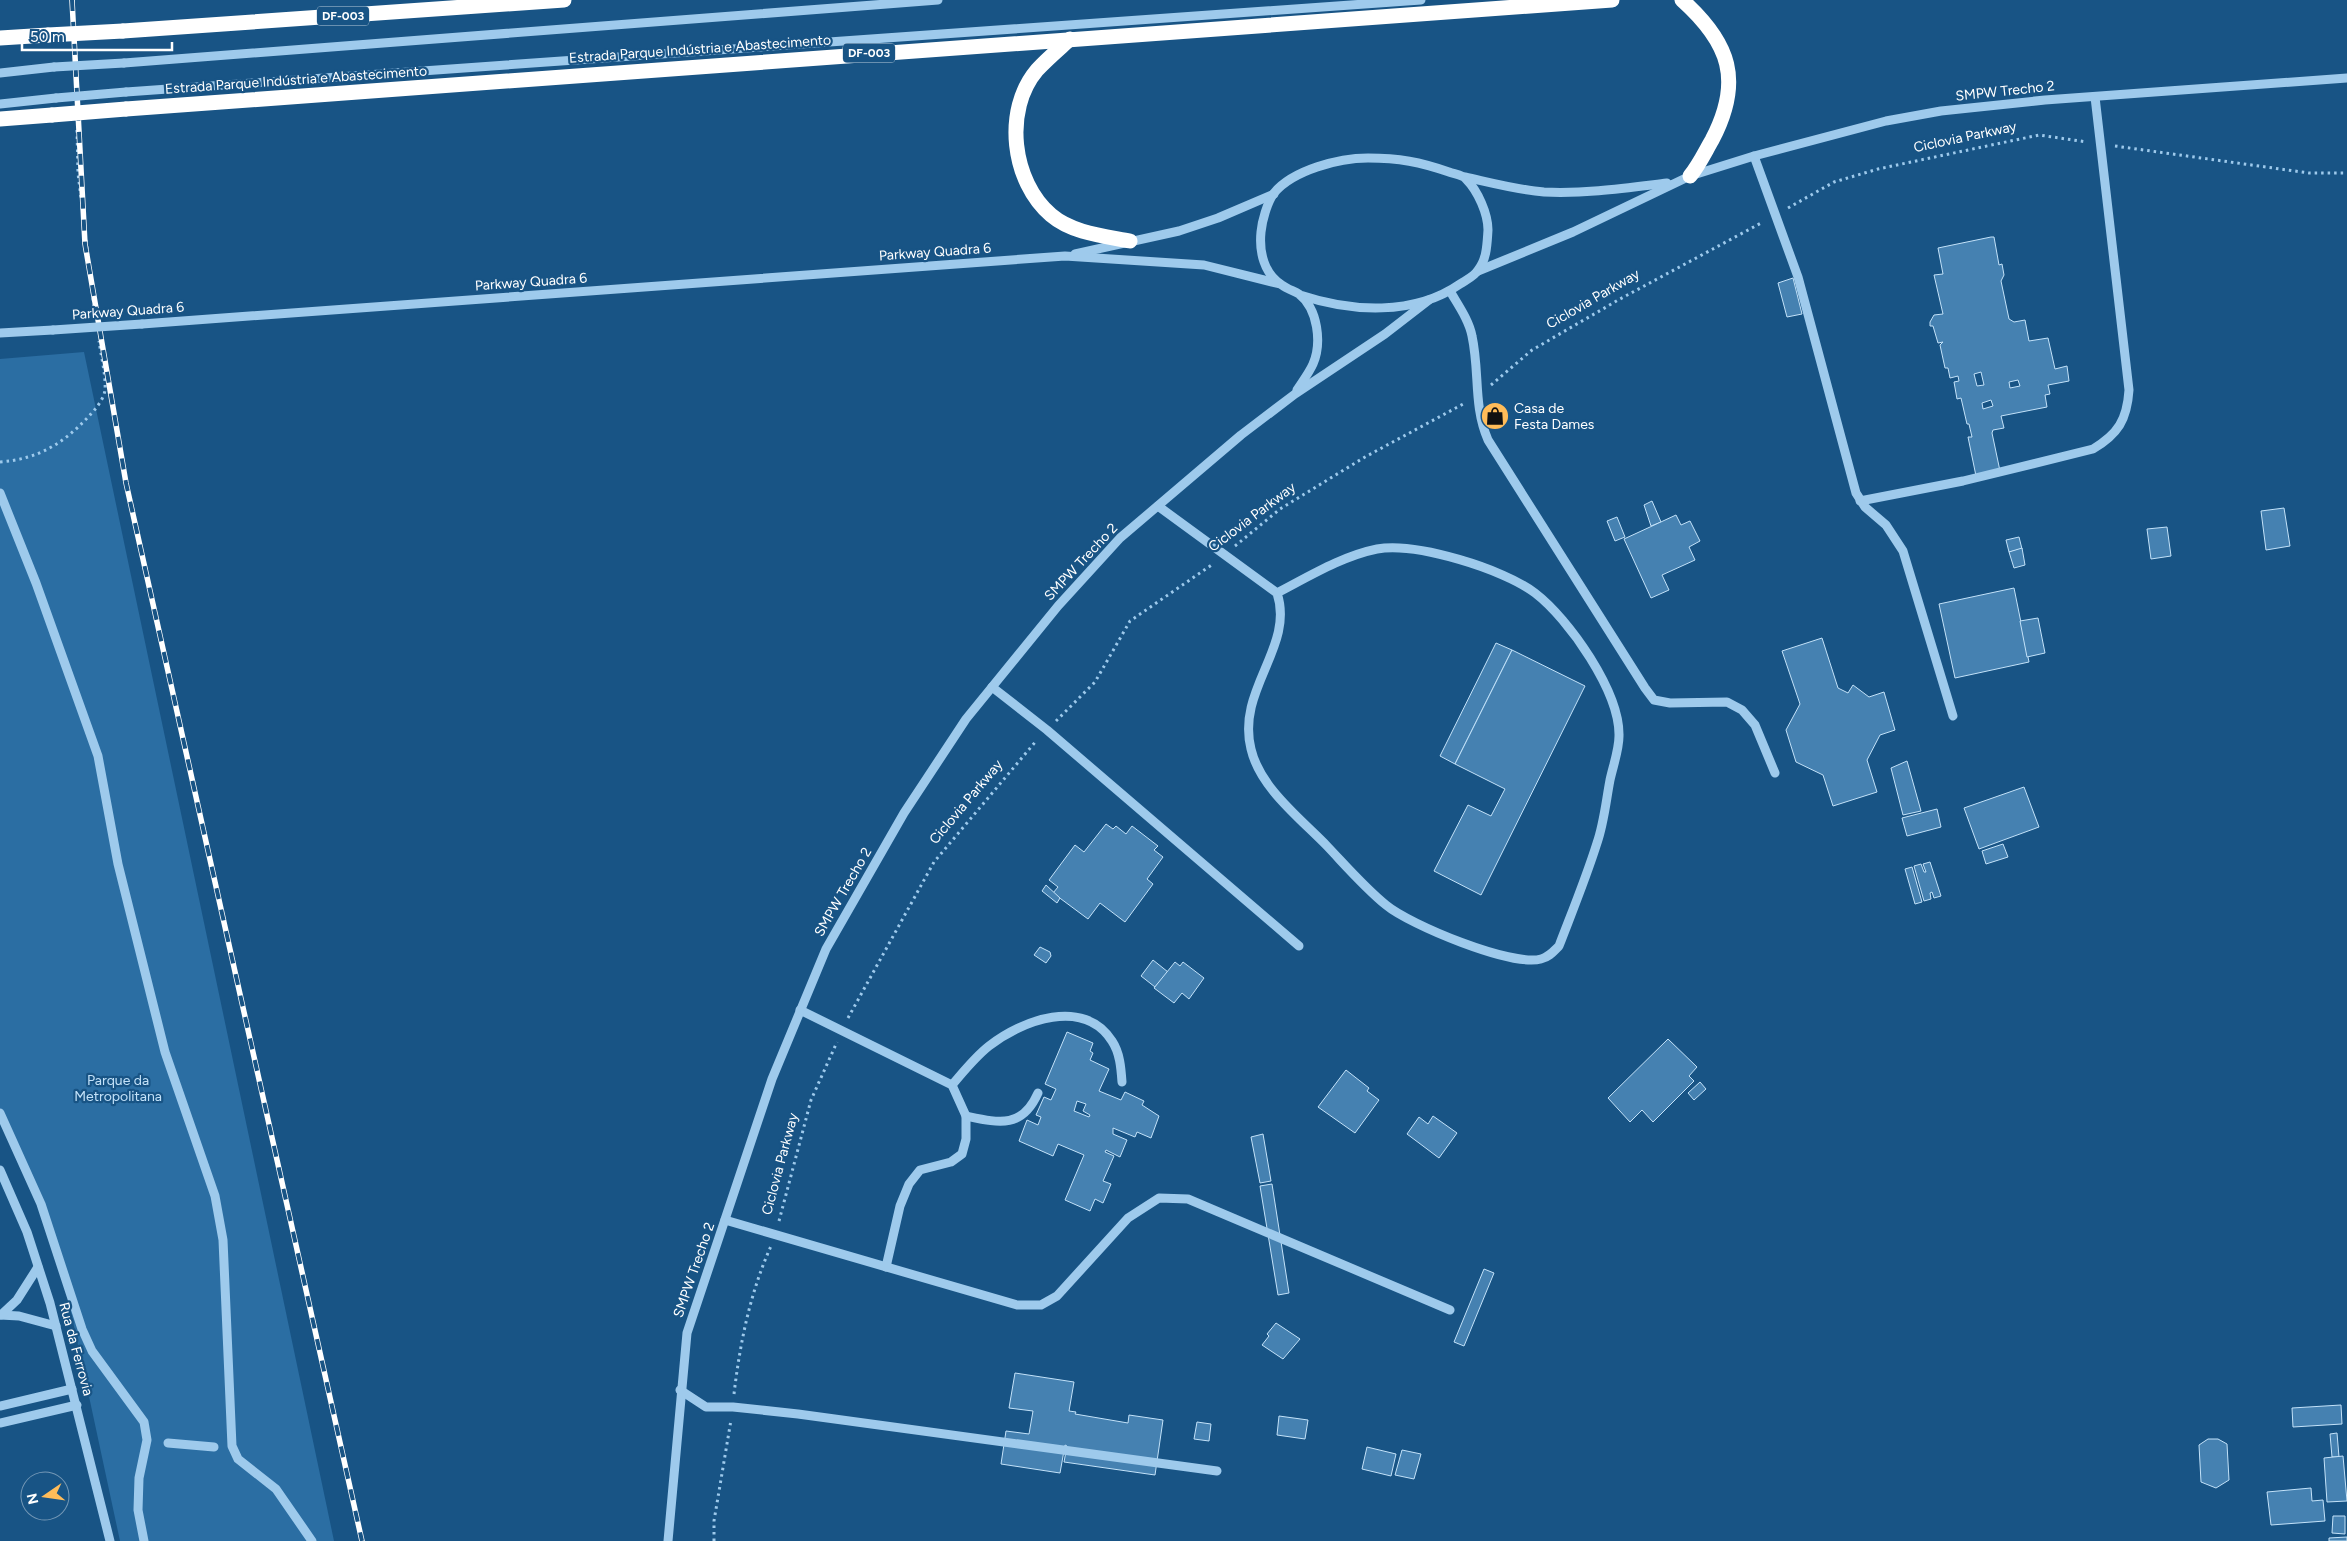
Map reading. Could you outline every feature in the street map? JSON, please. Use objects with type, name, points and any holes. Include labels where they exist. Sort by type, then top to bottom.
[{"type":"highway","name":"DF-003","points":[[0,38],[564,0]]},
{"type":"highway","name":"Estrada Parque Indústria e Abastecimento","points":[[0,119],[1612,0]]},
{"type":"highway","points":[[1682,0],[1712,32],[1724,54],[1729,81],[1729,98],[1724,115],[1698,167],[1690,176]]},
{"type":"highway","points":[[1070,39],[1036,71],[1025,91],[1017,117],[1016,155],[1027,186],[1051,216],[1082,231],[1130,241]]},
{"type":"street","points":[[0,73],[54,67],[938,0]]},
{"type":"street","points":[[0,104],[126,92],[1421,0]]},
{"type":"street","name":"SMPW Trecho 2","points":[[1674,182],[1754,156],[1886,121],[1941,111],[2095,96],[2347,78]]},
{"type":"street","points":[[1860,501],[1963,481],[2093,450],[2108,440],[2119,426],[2128,409],[2129,390],[2095,96]]},
{"type":"street","points":[[1754,156],[1798,277],[1860,501],[1886,525],[1903,551],[1953,716]]},
{"type":"street","points":[[1355,158],[1415,160],[1466,178],[1512,188],[1544,192],[1581,192],[1674,182],[1573,232],[1478,271],[1450,290],[1428,300],[1394,307],[1348,307],[1325,303],[1300,295],[1280,284],[1266,268],[1259,247],[1262,223],[1274,194],[1296,176],[1319,166],[1355,158]]},
{"type":"street","points":[[1466,178],[1480,199],[1488,224],[1487,251],[1478,271]]},
{"type":"street","name":"Parkway Quadra 6","points":[[1065,256],[1179,231],[1218,218],[1274,194]]},
{"type":"street","name":"Parkway Quadra 6","points":[[0,333],[1065,256],[1204,266],[1280,284]]},
{"type":"street","points":[[1450,290],[1468,322],[1472,336],[1479,415],[1488,440],[1645,688],[1654,700],[1727,702],[1742,710],[1756,725],[1775,773]]},
{"type":"street","points":[[1295,394],[1313,365],[1318,347],[1317,329],[1312,314],[1300,295]]},
{"type":"street","points":[[1295,394],[1385,334],[1428,300]]},
{"type":"street","name":"SMPW Trecho 2","points":[[668,1541],[680,1390],[687,1334],[772,1079],[826,949],[904,813],[966,720],[1058,606],[1120,538],[1241,434],[1295,394]]},
{"type":"street","points":[[0,493],[36,583],[98,756],[118,864],[165,1052],[215,1196],[223,1240],[232,1446],[238,1460],[276,1489],[291,1508],[312,1541]]},
{"type":"street","points":[[1158,506],[1277,593],[1282,607],[1282,621],[1254,693],[1248,719],[1251,750],[1261,774],[1278,796],[1355,876],[1394,911],[1417,925],[1500,955],[1526,960],[1540,960],[1550,956],[1559,946],[1598,842],[1619,736],[1616,707],[1596,668],[1570,630],[1535,593],[1499,572],[1431,553],[1400,548],[1378,549],[1356,555],[1318,571],[1277,593]]},
{"type":"street","points":[[992,688],[1047,730],[1299,946]]},
{"type":"street","points":[[800,1010],[952,1085],[966,1116],[966,1139],[962,1154],[951,1162],[920,1170],[909,1184],[900,1206],[886,1267]]},
{"type":"street","points":[[952,1085],[974,1060],[1011,1031],[1033,1022],[1063,1014],[1100,1027],[1113,1041],[1120,1059],[1122,1082]]},
{"type":"street","points":[[966,1116],[1003,1122],[1018,1118],[1031,1110],[1038,1093]]},
{"type":"street","points":[[0,1113],[41,1204],[82,1329],[92,1351],[144,1422],[147,1440],[139,1478],[138,1510],[144,1541]]},
{"type":"street","name":"Rua da Ferrovia","points":[[0,1170],[27,1232],[56,1326],[110,1541]]},
{"type":"street","points":[[725,1220],[1017,1305],[1041,1305],[1057,1296],[1128,1218],[1159,1198],[1188,1199],[1450,1310]]},
{"type":"street","points":[[0,1315],[17,1300],[38,1267]]},
{"type":"street","points":[[0,1315],[19,1316],[56,1326]]},
{"type":"street","points":[[0,1406],[72,1388]]},
{"type":"street","points":[[680,1390],[706,1407],[733,1407],[1217,1471]]},
{"type":"street","points":[[0,1423],[77,1405]]},
{"type":"street","points":[[168,1443],[214,1447]]},
{"type":"path","points":[[73,0],[74,19]]},
{"type":"path","points":[[77,125],[78,173],[96,316]]},
{"type":"path","name":"Ciclovia Parkway","points":[[714,1541],[714,1521],[733,1407],[739,1354],[757,1276],[776,1235],[811,1100],[855,1002],[934,862],[1047,730],[1095,682],[1130,621],[1225,554],[1280,509],[1365,457],[1478,396],[1532,350],[1620,298],[1834,182],[1878,169],[2038,135],[2309,172],[2347,173]]},
{"type":"path","points":[[0,462],[22,461],[55,446],[78,428],[96,408],[105,392],[98,335]]},
{"type":"green space","name":"Parque da Metropolitana","points":[[84,352],[334,1541],[120,1541],[60,1261],[0,1113],[0,359]]},
{"type":"building","points":[[1994,237],[1999,265],[2002,264],[2004,275],[2001,281],[2009,319],[2014,322],[2025,320],[2029,341],[2048,338],[2055,369],[2067,366],[2069,381],[2048,385],[2050,394],[2045,395],[2047,407],[2001,416],[2004,428],[1993,430],[1992,433],[2000,471],[1976,476],[1968,437],[1972,437],[1969,424],[1967,424],[1961,398],[1957,399],[1954,382],[1959,381],[1958,376],[1950,378],[1948,368],[1945,368],[1940,345],[1943,342],[1938,343],[1933,326],[1930,326],[1934,315],[1943,314],[1934,275],[1943,274],[1938,248]],"holes":[[[1981,372],[1984,385],[1977,386],[1974,374]],[[2018,380],[2020,386],[2010,388],[2009,382]],[[1991,400],[1993,406],[1983,409],[1982,403]]]},
{"type":"building","points":[[1793,278],[1802,314],[1787,317],[1778,283]]},
{"type":"building","points":[[1652,501],[1661,522],[1651,526],[1644,505]]},
{"type":"building","points":[[2284,508],[2290,546],[2266,550],[2261,511]]},
{"type":"building","points":[[1676,515],[1681,525],[1690,521],[1700,541],[1689,547],[1695,560],[1662,575],[1669,590],[1651,598],[1624,539]]},
{"type":"building","points":[[1617,517],[1625,537],[1615,541],[1607,521]]},
{"type":"building","points":[[2167,527],[2171,556],[2151,559],[2147,529]]},
{"type":"building","points":[[2019,537],[2022,549],[2009,552],[2006,540]]},
{"type":"building","points":[[2022,548],[2025,565],[2014,568],[2009,552]]},
{"type":"building","points":[[2014,588],[2029,662],[1955,678],[1939,604]]},
{"type":"building","points":[[2038,618],[2045,653],[2027,657],[2020,621]]},
{"type":"building","points":[[1822,638],[1838,688],[1848,693],[1853,685],[1869,697],[1884,692],[1895,730],[1880,735],[1867,760],[1877,792],[1833,806],[1823,775],[1796,762],[1786,730],[1800,704],[1782,651]]},
{"type":"building","points":[[1496,643],[1512,650],[1455,764],[1440,756]]},
{"type":"building","points":[[1512,650],[1585,686],[1481,895],[1434,871],[1468,805],[1491,816],[1505,789],[1455,764]]},
{"type":"building","points":[[1907,761],[1921,811],[1903,815],[1891,768]]},
{"type":"building","points":[[2024,787],[2039,827],[1979,849],[1964,808]]},
{"type":"building","points":[[1937,809],[1941,827],[1907,836],[1902,818]]},
{"type":"building","points":[[1106,824],[1113,829],[1116,826],[1126,834],[1132,826],[1158,846],[1154,850],[1163,857],[1147,879],[1153,884],[1125,922],[1100,903],[1088,919],[1053,893],[1058,887],[1049,880],[1075,845],[1084,852]]},
{"type":"building","points":[[2003,844],[2008,857],[1986,864],[1982,851]]},
{"type":"building","points":[[1930,862],[1941,896],[1934,898],[1932,892],[1930,893],[1931,899],[1924,901],[1914,866],[1921,864],[1924,872],[1926,872],[1923,864]]},
{"type":"building","points":[[1912,867],[1922,902],[1915,904],[1905,869]]},
{"type":"building","points":[[1046,885],[1060,898],[1057,903],[1042,891]]},
{"type":"building","points":[[1040,947],[1050,952],[1051,956],[1046,963],[1034,955]]},
{"type":"building","points":[[1153,960],[1168,972],[1155,987],[1141,976]]},
{"type":"building","points":[[1175,962],[1180,966],[1183,962],[1204,978],[1189,999],[1182,993],[1174,1003],[1154,988]]},
{"type":"building","points":[[1067,1032],[1093,1043],[1090,1051],[1093,1053],[1090,1060],[1109,1069],[1099,1091],[1121,1100],[1125,1092],[1144,1101],[1142,1105],[1159,1116],[1151,1138],[1137,1132],[1135,1137],[1113,1128],[1113,1134],[1127,1140],[1120,1157],[1106,1150],[1105,1152],[1114,1156],[1103,1181],[1111,1184],[1103,1203],[1095,1199],[1090,1211],[1065,1200],[1084,1155],[1058,1144],[1053,1156],[1019,1141],[1027,1120],[1038,1125],[1041,1117],[1036,1115],[1044,1097],[1051,1100],[1056,1089],[1045,1084]],"holes":[[[1077,1101],[1086,1104],[1083,1111],[1090,1115],[1089,1117],[1074,1111]]]},
{"type":"building","points":[[1668,1039],[1697,1067],[1689,1076],[1694,1081],[1653,1122],[1642,1110],[1630,1122],[1608,1098]]},
{"type":"building","points":[[1346,1070],[1369,1088],[1367,1091],[1379,1100],[1355,1133],[1318,1107]]},
{"type":"building","points":[[1700,1082],[1706,1089],[1694,1100],[1688,1093]]},
{"type":"building","points":[[1433,1116],[1457,1133],[1439,1158],[1407,1134],[1419,1117],[1428,1124]]},
{"type":"building","points":[[1263,1134],[1271,1181],[1260,1183],[1251,1137]]},
{"type":"building","points":[[1272,1184],[1289,1293],[1278,1295],[1260,1186]]},
{"type":"building","points":[[1484,1269],[1494,1273],[1464,1346],[1454,1342]]},
{"type":"building","points":[[1276,1323],[1300,1339],[1283,1359],[1262,1345],[1269,1336],[1267,1334]]},
{"type":"building","points":[[1015,1373],[1074,1382],[1069,1411],[1076,1412],[1075,1414],[1128,1423],[1129,1415],[1163,1420],[1155,1475],[1064,1462],[1067,1446],[1065,1445],[1060,1473],[1001,1464],[1006,1431],[1029,1434],[1033,1411],[1009,1408]]},
{"type":"building","points":[[2341,1405],[2342,1424],[2293,1427],[2292,1408]]},
{"type":"building","points":[[1279,1416],[1308,1420],[1305,1439],[1277,1435]]},
{"type":"building","points":[[1197,1422],[1211,1424],[1209,1441],[1194,1439]]},
{"type":"building","points":[[2337,1433],[2339,1457],[2332,1457],[2330,1434]]},
{"type":"building","points":[[2208,1439],[2218,1439],[2227,1444],[2229,1480],[2216,1488],[2201,1482],[2199,1445]]},
{"type":"building","points":[[1367,1447],[1396,1454],[1391,1476],[1362,1469]]},
{"type":"building","points":[[1402,1450],[1421,1454],[1414,1479],[1395,1475]]},
{"type":"building","points":[[2343,1456],[2347,1501],[2327,1502],[2324,1458]]},
{"type":"building","points":[[2311,1488],[2312,1501],[2323,1500],[2325,1521],[2271,1525],[2267,1492]]},
{"type":"building","points":[[2333,1516],[2345,1516],[2345,1534],[2332,1533]]},
{"type":"building","points":[[2347,1537],[2347,1541],[2329,1541],[2329,1538]]},
{"type":"railway","points":[[72,0],[85,244],[126,483],[362,1541]]},
{"type":"place","name":"Casa de Festa Dames","points":[[1495,416]]}]
